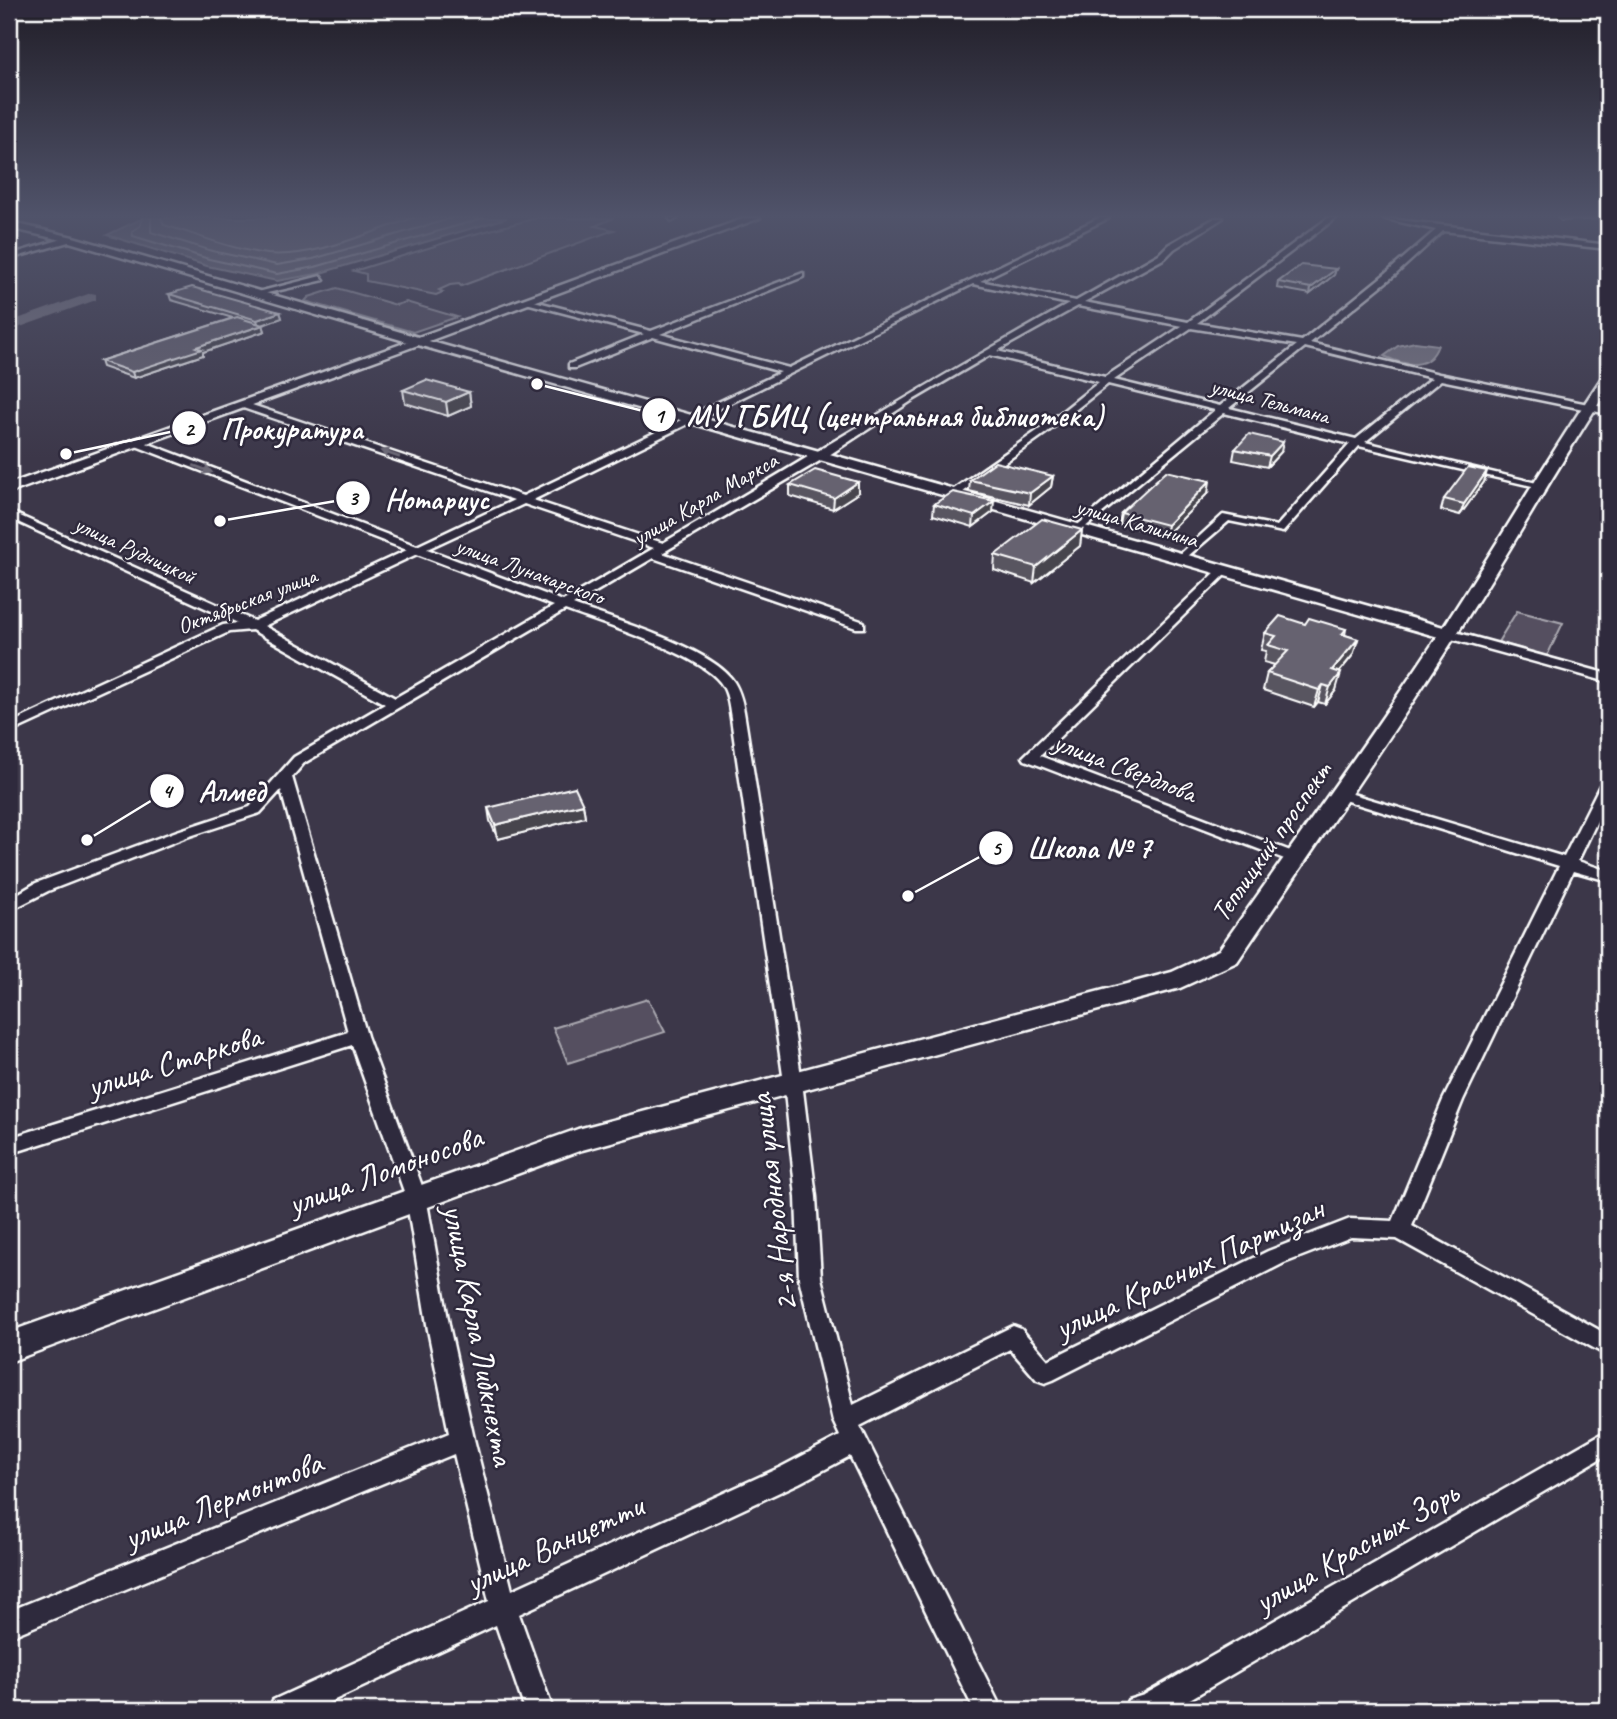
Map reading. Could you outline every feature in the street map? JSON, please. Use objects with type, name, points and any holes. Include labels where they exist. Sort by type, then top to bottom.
[{"type":"main road","name":"улица Калинина","points":[[272,298],[418,341]]},
{"type":"main road","points":[[418,341],[537,298]]},
{"type":"main road","name":"Теплицкий проспект","points":[[793,1082],[1180,979],[1228,956],[1448,634],[1541,487],[1549,468],[1608,379]]},
{"type":"main road","name":"улица Ломоносова","points":[[9,1348],[416,1196],[578,1140],[793,1082]]},
{"type":"street","points":[[572,366],[741,298]]},
{"type":"street","name":"Октябрьская улица","points":[[9,729],[227,628],[254,626],[417,552],[936,298]]},
{"type":"street","points":[[1051,298],[1156,320],[1192,323],[1306,343],[1439,377],[1608,411]]},
{"type":"street","name":"улица Карла Маркса","points":[[9,906],[42,887],[255,810],[299,760],[819,457],[989,352],[1088,298]]},
{"type":"street","points":[[952,495],[1044,431],[1107,380],[1225,298]]},
{"type":"street","points":[[1078,530],[1359,298]]},
{"type":"street","points":[[529,301],[789,371]]},
{"type":"street","points":[[9,489],[246,406],[418,341]]},
{"type":"street","name":"улица Калинина","points":[[418,341],[952,495],[1608,678]]},
{"type":"street","name":"улица Тельмана","points":[[989,352],[1356,444],[1541,487]]},
{"type":"street","points":[[1181,559],[1227,517],[1279,530],[1356,444],[1439,377]]},
{"type":"street","points":[[246,406],[524,500],[860,625]]},
{"type":"street","name":"улица Луначарского","points":[[139,444],[688,654],[724,678],[734,698]]},
{"type":"street","name":"улица Рудницкой","points":[[9,514],[104,560],[254,626],[393,703]]},
{"type":"street","name":"улица Свердлова","points":[[1223,571],[1030,757],[1295,858]]},
{"type":"street","name":"2-я Народная улица","points":[[734,698],[793,1082],[806,1197],[810,1278],[850,1432],[988,1710]]},
{"type":"street","name":"улица Карла Либкнехта","points":[[284,775],[358,1036],[416,1196],[439,1331],[462,1439],[503,1606],[539,1710]]},
{"type":"street","points":[[1608,783],[1453,1100],[1400,1230],[1608,1346]]},
{"type":"street","points":[[1339,794],[1608,876]]},
{"type":"street","name":"улица Старкова","points":[[9,1146],[358,1036]]},
{"type":"street","name":"улица Красных Партизан","points":[[850,1432],[1013,1336],[1045,1373],[1276,1257],[1350,1228],[1400,1230]]},
{"type":"street","name":"улица Ванцетти","points":[[283,1710],[790,1475],[850,1432]]},
{"type":"street","name":"улица Лермонтова","points":[[9,1624],[462,1439]]},
{"type":"street","name":"улица Красных Зорь","points":[[1138,1710],[1148,1708],[1608,1441]]},
{"type":"shaded area","points":[[308,298],[372,298],[396,305],[406,302],[457,317],[413,332],[305,301]]},
{"type":"shaded area","points":[[1517,611],[1563,623],[1547,656],[1498,642]]},
{"type":"shaded area","points":[[648,999],[665,1032],[568,1063],[553,1028]]},
{"type":"water","points":[[1415,342],[1438,345],[1429,359],[1422,363],[1408,364],[1384,356],[1398,346]]},
{"type":"building","points":[[183,298],[231,298],[280,312],[257,320]]},
{"type":"building","points":[[237,317],[263,325],[132,372],[100,361]]},
{"type":"building","points":[[426,380],[469,392],[446,402],[403,390]]},
{"type":"building","points":[[1249,434],[1283,442],[1270,456],[1235,449]]},
{"type":"building","points":[[995,462],[1053,476],[1030,493],[970,480]]},
{"type":"building","points":[[1468,467],[1487,471],[1464,504],[1444,499]]},
{"type":"building","points":[[815,470],[858,482],[834,498],[790,485]]},
{"type":"building","points":[[1166,471],[1210,481],[1167,525],[1121,513]]},
{"type":"building","points":[[953,492],[994,501],[974,516],[934,504]]},
{"type":"building","points":[[1042,519],[1082,530],[1036,567],[995,555]]},
{"type":"building","points":[[1280,616],[1305,624],[1309,618],[1346,629],[1342,634],[1358,639],[1332,670],[1341,673],[1330,687],[1323,685],[1319,690],[1267,673],[1288,651],[1268,645],[1276,636],[1265,633]]},
{"type":"building","points":[[575,787],[583,804],[495,825],[488,808]]},
{"type":"waterway","points":[[9,327],[88,298]]},
{"type":"place","name":"МУ ГБИЦ (центральная библиотека)","points":[[537,384]]},
{"type":"place","name":"Прокуратура","points":[[66,454]]},
{"type":"place","name":"Нотариус","points":[[220,521]]},
{"type":"place","name":"Алмед","points":[[87,840]]},
{"type":"place","name":"Школа № 7","points":[[908,896]]}]
